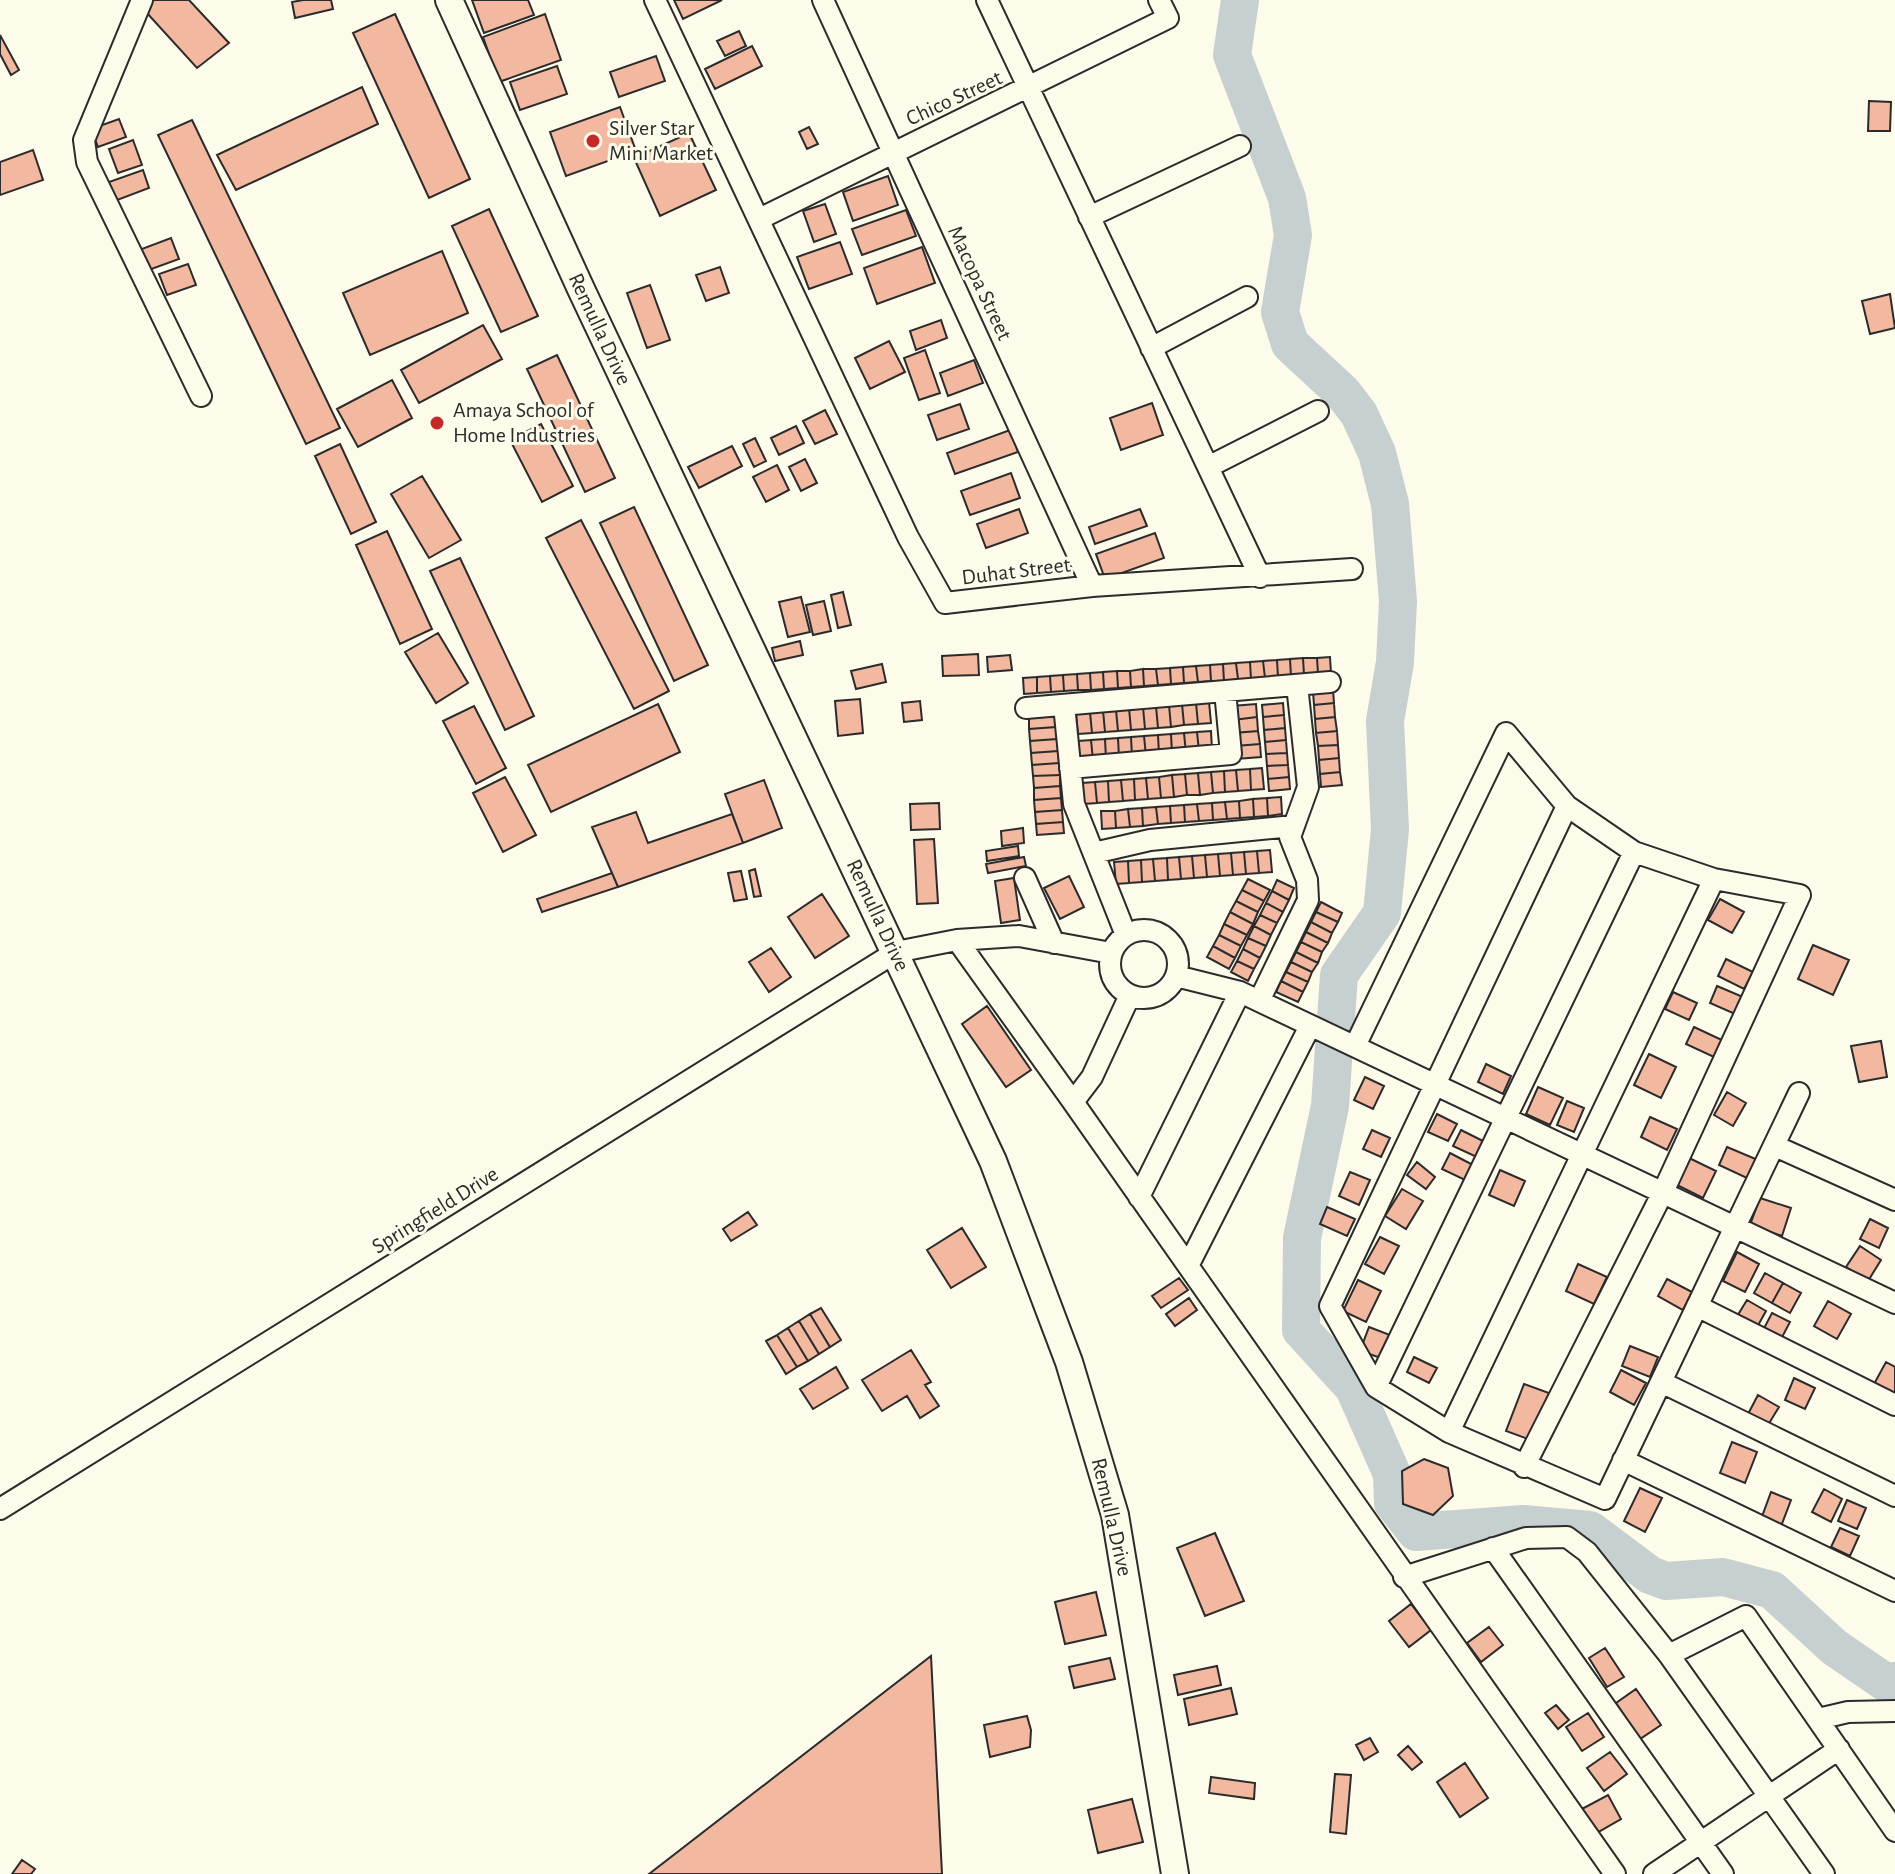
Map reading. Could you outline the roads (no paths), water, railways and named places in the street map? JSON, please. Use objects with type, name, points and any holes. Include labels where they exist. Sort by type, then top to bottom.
[{"type":"main road","name":"Remulla Drive","points":[[449,0],[581,289],[993,1161],[1083,1408],[1115,1515],[1175,1874]]},
{"type":"street","points":[[142,0],[84,140],[87,162],[201,396]]},
{"type":"street","points":[[655,0],[759,219]]},
{"type":"street","name":"Macopa Street","points":[[823,0],[1092,586]]},
{"type":"street","points":[[987,0],[1260,577]]},
{"type":"street","name":"Chico Street","points":[[759,219],[1028,90],[1164,9]]},
{"type":"street","points":[[1089,217],[1240,146]]},
{"type":"street","name":"Duhat Street","points":[[759,219],[908,537],[945,603],[1092,586],[1352,569]]},
{"type":"street","points":[[1151,348],[1247,297]]},
{"type":"street","points":[[1208,467],[1318,411]]},
{"type":"street","points":[[1026,708],[1330,682]]},
{"type":"street","points":[[1139,1197],[1250,997],[1308,900],[1307,880],[1290,837],[1308,787],[1297,685]]},
{"type":"street","points":[[1070,768],[1231,754],[1225,691]]},
{"type":"street","points":[[1064,705],[1074,804],[1126,935]]},
{"type":"street","points":[[1189,1264],[1333,1036],[1506,733],[1567,806],[1634,852],[1714,879],[1800,895],[1663,1192],[1524,1467]]},
{"type":"street","points":[[1567,806],[1330,1306],[1376,1387],[1449,1432],[1524,1467],[1605,1499],[1799,1093]]},
{"type":"street","points":[[1094,853],[1150,840],[1293,826]]},
{"type":"street","points":[[1376,1387],[1634,852]]},
{"type":"street","points":[[1025,878],[1054,943]]},
{"type":"street","points":[[1449,1432],[1714,879]]},
{"type":"street","points":[[1146,930],[1166,938],[1177,956],[1176,976],[1162,993],[1151,997],[1130,995],[1121,990],[1111,973],[1111,953],[1126,935],[1146,930]]},
{"type":"street","points":[[896,952],[957,940],[1019,936],[1111,953]]},
{"type":"street","points":[[957,940],[1189,1264],[1404,1577],[1615,1874]]},
{"type":"street","name":"Springfield Drive","points":[[0,1509],[896,952]]},
{"type":"street","points":[[1176,976],[1250,997],[1895,1303]]},
{"type":"street","points":[[1073,1102],[1092,1077],[1130,995]]},
{"type":"street","points":[[1775,1146],[1895,1200]]},
{"type":"street","points":[[1697,1306],[1895,1405]]},
{"type":"street","points":[[1661,1382],[1895,1496]]},
{"type":"street","points":[[1623,1460],[1895,1591]]},
{"type":"street","points":[[1404,1577],[1526,1538],[1567,1537],[1587,1552],[1669,1655],[1824,1874]]},
{"type":"street","points":[[1493,1548],[1723,1874]]},
{"type":"street","points":[[1669,1655],[1746,1616],[1895,1831]]},
{"type":"street","points":[[1818,1719],[1848,1712],[1895,1711]]},
{"type":"street","points":[[1654,1874],[1839,1749]]},
{"type":"waterway","points":[[1240,0],[1232,55],[1287,198],[1293,235],[1280,312],[1290,344],[1343,393],[1359,414],[1377,453],[1390,504],[1398,601],[1395,662],[1385,721],[1390,829],[1382,913],[1339,975],[1330,1106],[1302,1238],[1301,1330],[1354,1388],[1392,1474],[1393,1503],[1416,1532],[1523,1524],[1590,1530],[1650,1575],[1666,1581],[1723,1577],[1772,1590],[1834,1647],[1885,1682],[1895,1681]]},
{"type":"place","name":"Silver Star Mini Market","points":[[593,141]]},
{"type":"place","name":"Amaya School of Home Industries","points":[[437,423]]}]
